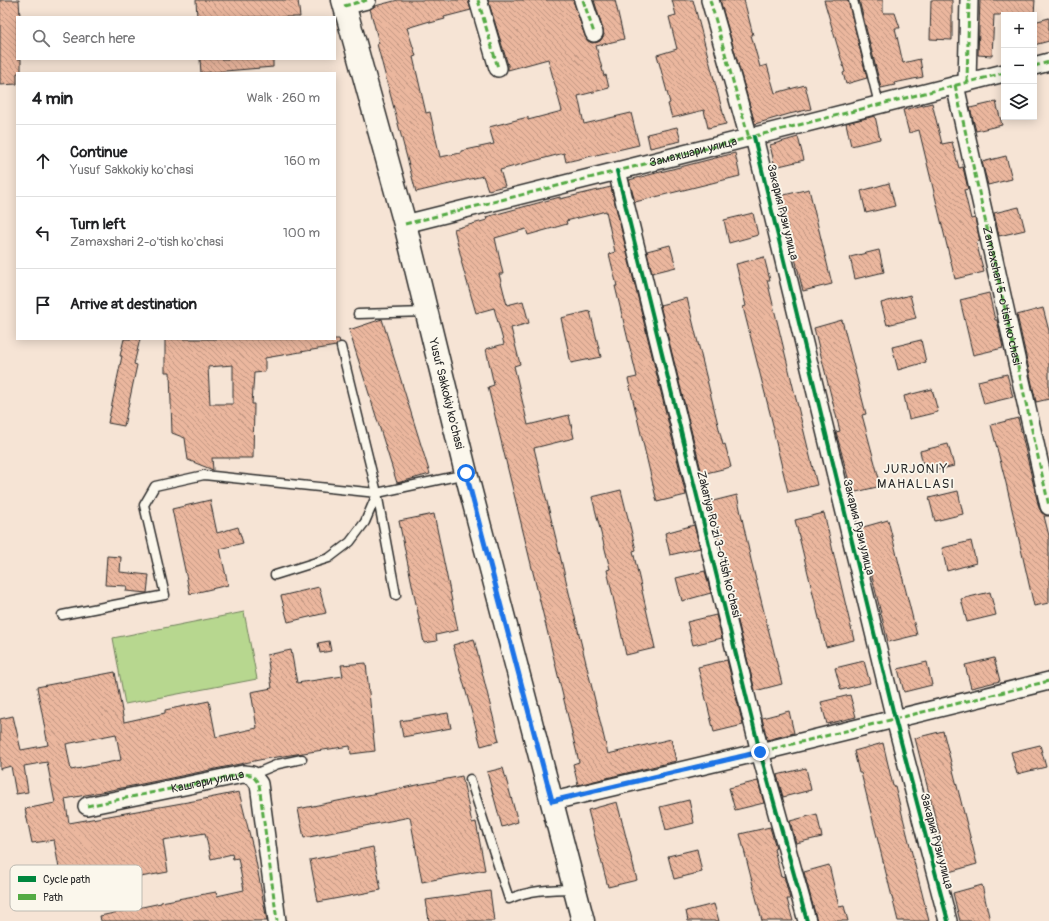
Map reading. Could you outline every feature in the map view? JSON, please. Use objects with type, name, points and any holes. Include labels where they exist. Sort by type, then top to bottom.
[{"type":"main road","name":"Yusuf Sakkokiy ko'chasi","points":[[344,2],[405,224],[466,473],[576,889],[583,921]]},
{"type":"street","points":[[344,2],[367,0]]},
{"type":"street","points":[[478,0],[498,68]]},
{"type":"street","points":[[583,0],[594,33]]},
{"type":"street","name":"Закария Рузи улица","points":[[710,0],[752,137],[895,719],[948,921]]},
{"type":"street","name":"Zamaxshari 5-o'tish ko'chasi","points":[[969,0],[961,83],[1049,506]]},
{"type":"street","points":[[1037,65],[1049,62]]},
{"type":"street","name":"Замахшари улица","points":[[405,224],[617,172],[1001,74]]},
{"type":"street","name":"Zakariya Ro'zi 3-o'tish ko'chasi","points":[[617,172],[760,752],[807,921]]},
{"type":"street","points":[[552,801],[1049,681]]},
{"type":"street","name":"Кашгари улица","points":[[87,806],[243,774],[252,775],[259,784],[277,921]]},
{"type":"lane","points":[[853,0],[880,104]]},
{"type":"lane","points":[[358,314],[427,312]]},
{"type":"lane","points":[[341,347],[377,493],[396,595]]},
{"type":"lane","points":[[62,615],[165,595],[144,505],[155,486],[204,475],[377,493],[466,473]]},
{"type":"lane","points":[[275,575],[329,558],[350,542],[365,522],[377,493]]},
{"type":"lane","points":[[252,775],[278,764],[302,759]]},
{"type":"lane","points":[[470,779],[510,899],[519,895],[552,889],[576,889]]},
{"type":"green space","points":[[244,612],[257,679],[125,704],[113,638]]},
{"type":"building","points":[[0,0],[19,0],[20,16],[16,16],[16,60],[21,60],[21,72],[16,72],[16,84],[0,85]]},
{"type":"building","points":[[196,0],[298,0],[300,16],[197,16]]},
{"type":"building","points":[[398,0],[468,0],[471,10],[444,17],[445,19],[430,23],[430,21],[407,28],[416,56],[413,57],[426,113],[430,112],[440,157],[494,144],[489,127],[528,117],[528,120],[562,111],[548,59],[508,70],[508,65],[488,0],[573,0],[585,36],[588,41],[592,43],[601,40],[604,35],[594,0],[615,0],[624,39],[596,46],[604,76],[606,75],[609,88],[578,96],[584,124],[631,113],[639,145],[566,162],[564,153],[500,170],[505,186],[488,190],[483,176],[416,192],[377,44],[379,43],[370,9],[375,6]]},
{"type":"building","points":[[672,0],[693,0],[726,124],[708,128],[704,110],[672,118],[668,104],[670,103],[657,55],[677,49],[669,17],[676,15]]},
{"type":"building","points":[[720,0],[744,0],[753,35],[751,35],[760,67],[767,65],[775,93],[805,85],[811,109],[755,124]]},
{"type":"building","points":[[824,0],[848,0],[867,78],[846,84],[843,73],[845,72]]},
{"type":"building","points":[[859,0],[883,0],[883,13],[895,13],[900,28],[895,28],[903,63],[920,59],[923,77],[894,83],[895,85],[881,88]]},
{"type":"building","points":[[931,0],[952,0],[952,40],[930,39]]},
{"type":"building","points":[[980,0],[1035,0],[1034,12],[1001,12],[1001,15],[994,15],[992,56],[978,55]]},
{"type":"building","points":[[1049,18],[1049,41],[1037,44],[1037,21]]},
{"type":"building","points":[[200,60],[273,60],[273,67],[201,72]]},
{"type":"building","points":[[996,102],[1002,125],[976,131],[970,108]]},
{"type":"building","points":[[932,103],[942,144],[952,142],[959,168],[963,167],[968,189],[964,190],[971,219],[975,218],[980,241],[976,242],[984,272],[955,279],[919,130],[909,133],[903,110]]},
{"type":"building","points":[[875,116],[880,139],[851,146],[846,123]]},
{"type":"building","points":[[677,127],[681,141],[650,148],[647,134]]},
{"type":"building","points":[[798,137],[804,160],[775,167],[770,145]]},
{"type":"building","points":[[735,153],[740,176],[635,202],[629,180]]},
{"type":"building","points":[[1006,156],[1012,179],[988,185],[982,162]]},
{"type":"building","points":[[889,183],[895,206],[866,213],[861,191]]},
{"type":"building","points":[[611,187],[686,495],[657,502],[628,379],[637,377],[615,286],[617,286],[609,254],[615,252],[606,211],[566,221],[567,224],[528,235],[526,229],[495,238],[503,274],[499,274],[507,305],[523,301],[529,323],[511,328],[520,364],[514,366],[528,425],[569,415],[574,438],[534,448],[608,754],[671,739],[676,761],[578,785],[573,764],[579,762],[488,387],[494,385],[486,349],[504,344],[494,308],[476,313],[461,261],[454,229],[487,220],[486,217],[560,197],[560,199]]},
{"type":"building","points":[[809,189],[832,284],[803,291],[780,196]]},
{"type":"building","points":[[1019,207],[1025,230],[999,236],[994,213]]},
{"type":"building","points":[[753,213],[758,235],[729,243],[724,220]]},
{"type":"building","points":[[670,245],[676,267],[652,273],[647,251]]},
{"type":"building","points":[[879,250],[884,272],[855,279],[850,257]]},
{"type":"building","points":[[764,257],[770,280],[767,280],[817,485],[788,492],[774,429],[743,307],[746,306],[736,264]]},
{"type":"building","points":[[989,293],[1003,348],[973,355],[960,300]]},
{"type":"building","points":[[910,295],[916,318],[887,325],[881,303]]},
{"type":"building","points":[[687,298],[723,445],[725,444],[731,467],[702,474],[660,305]]},
{"type":"building","points":[[1043,308],[1049,331],[1049,399],[1036,402],[1017,315]]},
{"type":"building","points":[[590,311],[601,357],[571,363],[561,318]]},
{"type":"building","points":[[382,319],[430,474],[397,483],[349,330]]},
{"type":"building","points":[[842,320],[866,414],[862,415],[881,486],[852,493],[836,432],[840,431],[814,328]]},
{"type":"building","points":[[339,339],[340,342],[336,346],[265,358],[265,372],[254,373],[252,404],[254,404],[253,458],[212,458],[213,470],[188,460],[185,438],[172,433],[170,372],[165,372],[165,340]],"holes":[[[233,365],[233,404],[210,404],[208,367]]]},
{"type":"building","points":[[124,340],[140,340],[134,364],[137,365],[124,426],[108,423],[122,356],[120,356]]},
{"type":"building","points":[[921,340],[926,362],[898,370],[892,347]]},
{"type":"building","points":[[1007,374],[1013,397],[984,404],[978,381]]},
{"type":"building","points":[[932,389],[938,412],[909,419],[904,396]]},
{"type":"building","points":[[1018,418],[1039,508],[1042,513],[1049,516],[1044,516],[1049,536],[1049,603],[1034,606],[991,425]]},
{"type":"building","points":[[948,444],[954,466],[925,473],[920,451]]},
{"type":"building","points":[[621,490],[636,550],[633,551],[655,648],[626,655],[607,570],[610,569],[592,497]]},
{"type":"building","points":[[958,491],[963,514],[935,521],[929,498]]},
{"type":"building","points":[[737,495],[751,560],[782,684],[755,691],[709,502]]},
{"type":"building","points":[[210,500],[217,533],[238,527],[243,543],[220,549],[228,585],[190,594],[172,509]]},
{"type":"building","points":[[824,513],[854,640],[826,647],[795,520]]},
{"type":"building","points":[[434,514],[458,630],[436,635],[437,641],[424,643],[399,521]]},
{"type":"building","points":[[888,520],[917,635],[888,642],[860,528]]},
{"type":"building","points":[[694,525],[700,548],[670,555],[665,533]]},
{"type":"building","points":[[971,541],[976,563],[947,571],[942,548]]},
{"type":"building","points":[[107,556],[121,557],[120,572],[149,575],[147,593],[126,591],[127,586],[105,585]]},
{"type":"building","points":[[705,571],[711,593],[682,601],[676,578]]},
{"type":"building","points":[[319,587],[326,613],[288,622],[281,596]]},
{"type":"building","points":[[990,592],[996,615],[967,622],[961,599]]},
{"type":"building","points":[[716,615],[722,638],[693,645],[687,622]]},
{"type":"building","points":[[474,639],[499,741],[481,746],[453,645]]},
{"type":"building","points":[[329,641],[331,651],[320,653],[318,643]]},
{"type":"building","points":[[291,650],[297,683],[343,676],[341,665],[366,663],[375,751],[351,754],[350,746],[264,759],[65,799],[69,823],[239,792],[255,856],[267,921],[101,921],[100,916],[123,911],[142,911],[142,907],[161,902],[216,892],[217,896],[244,890],[238,858],[233,859],[232,854],[211,859],[205,833],[163,840],[168,872],[142,877],[142,865],[58,865],[54,840],[32,843],[25,809],[55,803],[47,762],[24,766],[28,792],[16,794],[11,766],[0,769],[0,719],[13,716],[21,750],[48,745],[37,687],[115,672],[124,722],[165,713],[165,710],[209,701],[216,737],[257,728],[251,692],[272,688],[267,655]],"holes":[[[116,734],[121,760],[71,770],[66,744]]]},
{"type":"building","points":[[994,658],[1000,681],[971,688],[965,665]]},
{"type":"building","points":[[727,660],[743,725],[714,732],[698,667]]},
{"type":"building","points":[[864,661],[870,683],[841,690],[835,668]]},
{"type":"building","points":[[927,662],[932,685],[904,692],[898,669]]},
{"type":"building","points":[[850,695],[856,717],[827,724],[821,702]]},
{"type":"building","points":[[789,711],[794,733],[767,740],[762,718]]},
{"type":"building","points":[[448,713],[451,728],[403,737],[400,721]]},
{"type":"building","points":[[943,731],[977,864],[949,872],[915,738]]},
{"type":"building","points":[[883,743],[929,921],[898,921],[861,773],[859,773],[854,751]]},
{"type":"building","points":[[1040,745],[1046,767],[1017,774],[1011,752]]},
{"type":"building","points":[[503,768],[518,822],[502,827],[487,772]]},
{"type":"building","points":[[806,768],[811,790],[783,797],[777,775]]},
{"type":"building","points":[[462,776],[472,823],[476,822],[485,870],[422,882],[410,817],[304,838],[298,809]]},
{"type":"building","points":[[758,781],[764,803],[735,810],[729,788]]},
{"type":"building","points":[[689,800],[694,823],[666,830],[660,807]]},
{"type":"building","points":[[617,802],[637,880],[608,887],[588,810]]},
{"type":"building","points":[[817,814],[822,837],[796,843],[790,821]]},
{"type":"building","points":[[770,827],[776,848],[774,849],[781,877],[784,876],[790,899],[787,899],[793,921],[762,921],[740,834]]},
{"type":"building","points":[[373,847],[381,890],[318,902],[310,860]]},
{"type":"building","points":[[697,849],[702,872],[674,879],[668,856]]},
{"type":"building","points":[[829,865],[839,907],[844,906],[848,921],[817,921],[804,872]]},
{"type":"building","points":[[982,885],[990,921],[960,921],[953,893]]},
{"type":"building","points":[[490,891],[494,921],[429,921],[426,900]]},
{"type":"building","points":[[714,904],[719,921],[688,921],[686,911]]},
{"type":"marked path","points":[[344,6],[367,0]]},
{"type":"marked path","points":[[478,0],[498,68]]},
{"type":"marked path","points":[[583,0],[594,33]]},
{"type":"marked path","points":[[710,0],[749,138]]},
{"type":"marked path","points":[[967,82],[969,0]]},
{"type":"marked path","points":[[1037,65],[1049,62]]},
{"type":"marked path","points":[[405,224],[1001,74]]},
{"type":"marked path","points":[[955,85],[1049,506]]},
{"type":"marked path","points":[[553,801],[1049,681]]},
{"type":"marked path","points":[[87,806],[243,774],[252,775],[259,784],[277,921]]},
{"type":"cycle path","points":[[754,137],[895,719],[948,921]]},
{"type":"cycle path","points":[[617,171],[760,752],[807,921]]},
{"type":"district","name":"JURJONIY MAHALLASI","points":[[916,476]]},
{"type":"route","points":[[466,473],[552,801],[760,752]]}]
